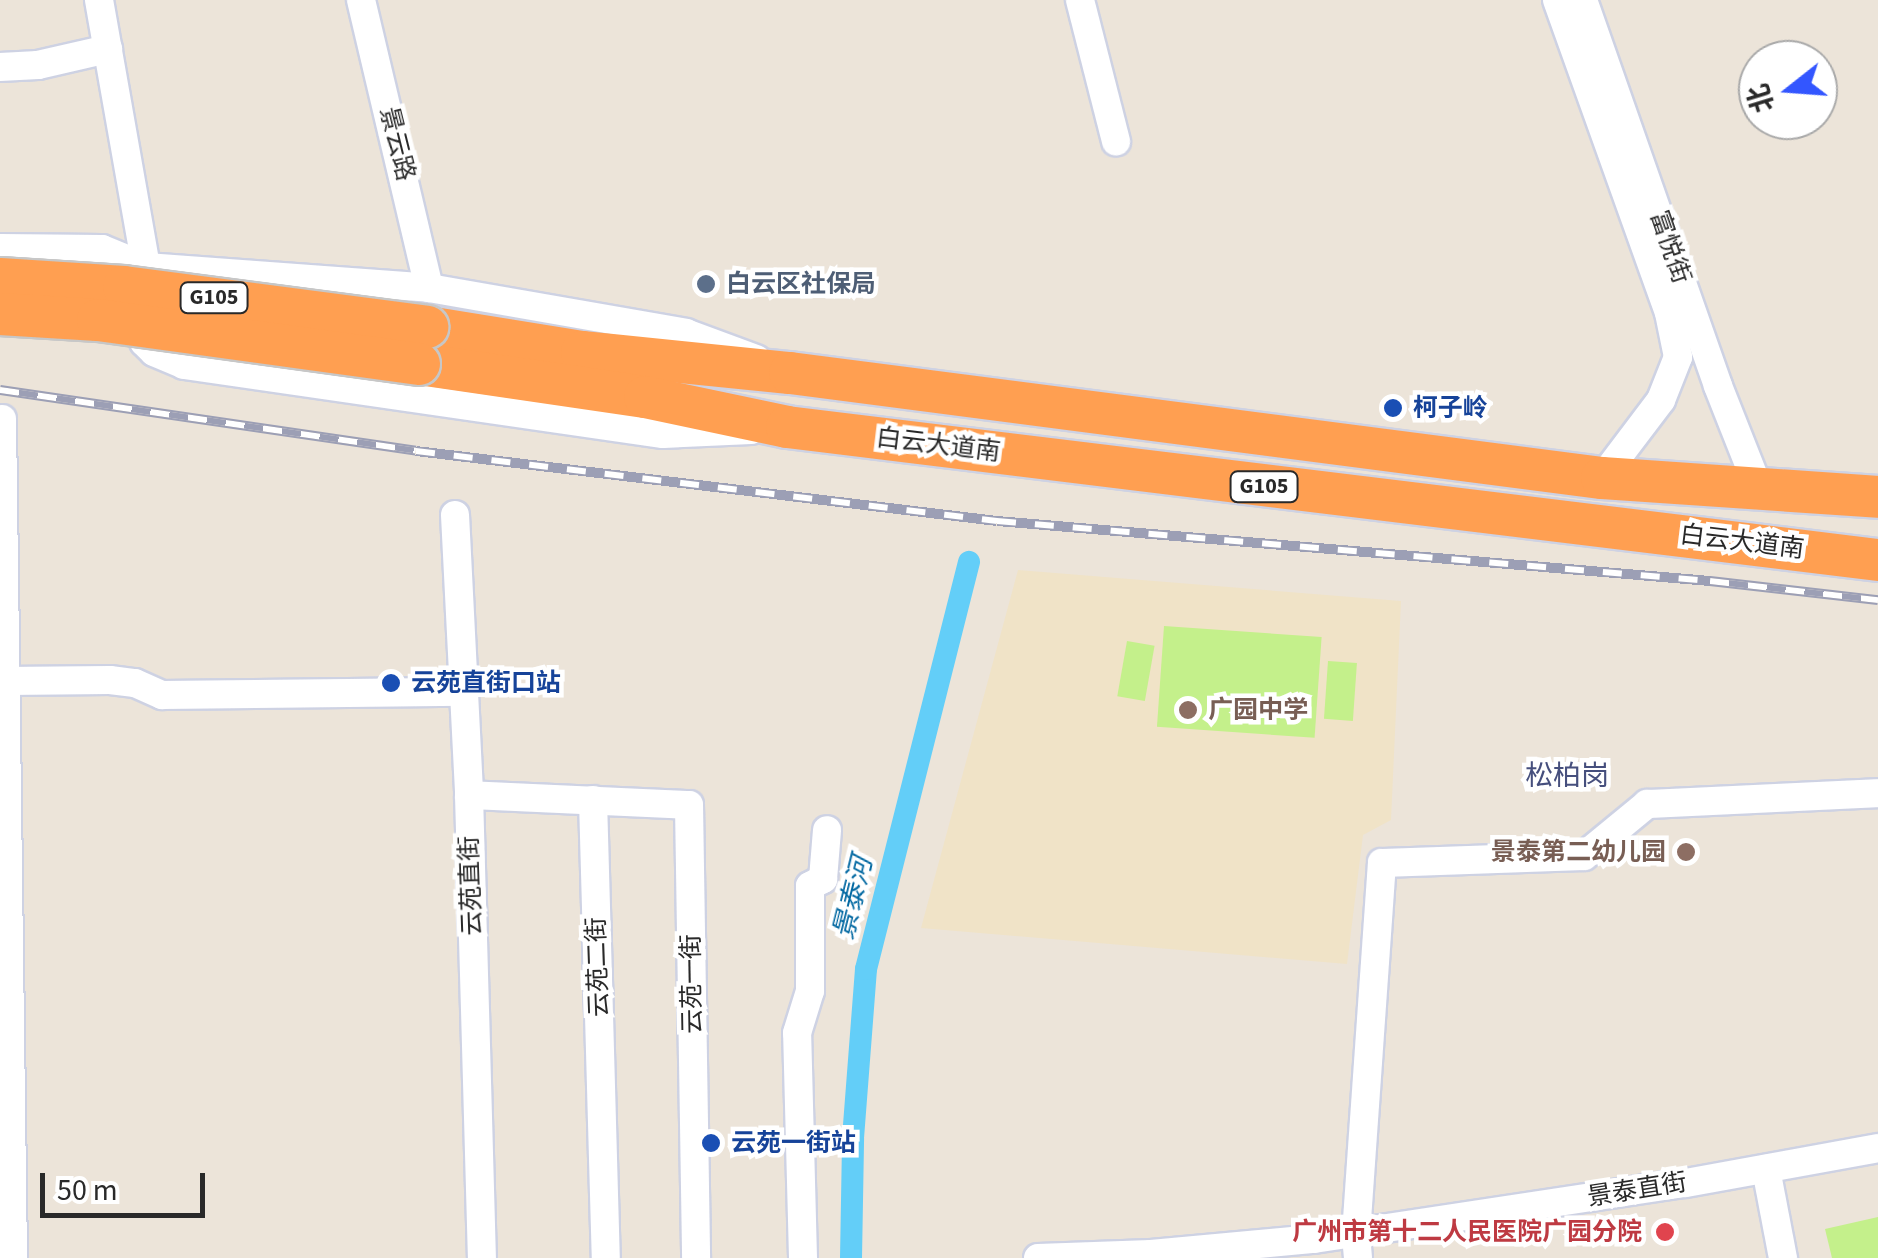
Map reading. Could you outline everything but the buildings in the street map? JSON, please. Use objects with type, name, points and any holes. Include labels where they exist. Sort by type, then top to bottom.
[{"type":"highway","name":"白云大道南","points":[[0,279],[124,287],[425,326],[582,352],[790,374],[1602,478],[1760,492],[1878,497]]},
{"type":"highway","name":"白云大道南","points":[[0,314],[131,324],[425,326],[645,397],[787,427],[1878,560]]},
{"type":"highway","name":"G105","points":[[1760,492],[1878,513]]},
{"type":"highway","name":"G105","points":[[1741,542],[1878,538]]},
{"type":"street","points":[[99,0],[146,267],[138,319],[144,342],[171,362],[663,434],[787,427]]},
{"type":"street","name":"景云路","points":[[361,0],[425,326]]},
{"type":"street","points":[[1080,0],[1116,141]]},
{"type":"street","name":"富悦街","points":[[1557,0],[1669,313],[1678,357],[1661,400],[1602,478]]},
{"type":"street","name":"富悦街","points":[[1583,0],[1718,386],[1760,492]]},
{"type":"street","points":[[0,67],[38,65],[108,49]]},
{"type":"street","points":[[0,248],[102,249],[146,267],[425,326]]},
{"type":"street","points":[[2,419],[5,1026],[13,1258]]},
{"type":"street","name":"云苑直街","points":[[455,515],[469,795],[482,1258]]},
{"type":"street","points":[[5,681],[122,682],[162,695],[464,692]]},
{"type":"street","points":[[1357,1246],[1382,863],[1584,856],[1647,804],[1878,793]]},
{"type":"street","points":[[469,795],[593,800]]},
{"type":"street","name":"云苑二街","points":[[593,800],[606,1258]]},
{"type":"street","name":"云苑一街","points":[[593,800],[689,806],[696,1258]]},
{"type":"street","points":[[803,1258],[797,1033],[810,991],[810,886],[822,879],[827,830]]},
{"type":"street","name":"景泰直街","points":[[1038,1258],[1357,1246],[1878,1148]]},
{"type":"street","points":[[1766,1169],[1782,1258]]},
{"type":"shaded area","name":"广园中学","points":[[1018,570],[1401,601],[1391,820],[1363,835],[1347,964],[921,928]]},
{"type":"green space","points":[[1164,626],[1322,637],[1315,738],[1157,727]]},
{"type":"green space","points":[[1127,641],[1155,646],[1145,701],[1117,696]]},
{"type":"green space","points":[[1328,661],[1357,663],[1353,721],[1324,719]]},
{"type":"green space","points":[[1878,1217],[1878,1258],[1832,1258],[1825,1229]]},
{"type":"waterway","name":"景泰河","points":[[851,1258],[853,1138],[866,969],[969,562]]},
{"type":"railway","points":[[0,390],[416,451],[997,521],[1710,581],[1878,600]]},
{"type":"place","name":"白云区社保局","points":[[706,284]]},
{"type":"place","name":"柯子岭","points":[[1393,408]]},
{"type":"place","name":"云苑直街口站","points":[[391,683]]},
{"type":"place","name":"广园中学","points":[[1188,710]]},
{"type":"place","name":"景泰第二幼儿园","points":[[1686,852]]},
{"type":"place","name":"云苑一街站","points":[[711,1143]]},
{"type":"place","name":"广州市第十二人民医院广园分院","points":[[1665,1232]]},
{"type":"district","name":"松柏岗","points":[[1567,776]]}]
